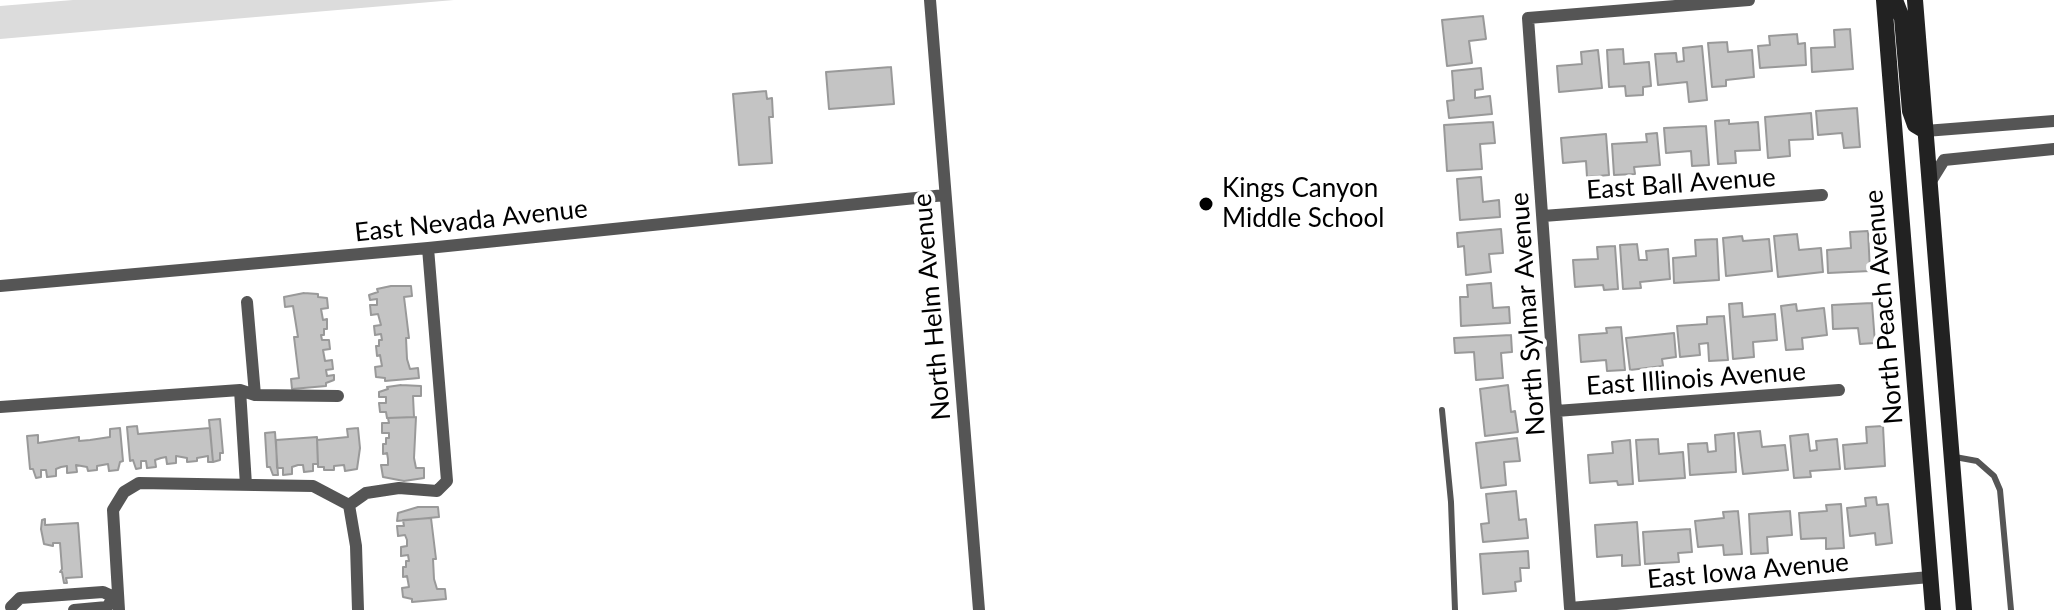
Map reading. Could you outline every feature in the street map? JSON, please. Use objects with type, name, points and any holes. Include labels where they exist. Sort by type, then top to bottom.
[{"type":"main road","name":"North Peach Avenue","points":[[1884,0],[1933,610]]},
{"type":"main road","points":[[1895,0],[1902,18],[1910,111],[1915,125],[1925,131]]},
{"type":"main road","name":"North Peach Avenue","points":[[1915,0],[1964,610]]},
{"type":"street","name":"North Helm Avenue","points":[[930,0],[979,610]]},
{"type":"street","name":"North Sylmar Avenue","points":[[1570,608],[1528,18],[1749,0]]},
{"type":"street","points":[[1925,131],[2054,121]]},
{"type":"street","points":[[1929,184],[1944,160],[2054,149]]},
{"type":"street","name":"East Nevada Avenue","points":[[0,286],[428,248],[945,195]]},
{"type":"street","name":"East Ball Avenue","points":[[1543,216],[1822,195]]},
{"type":"street","points":[[349,505],[366,493],[399,488],[437,491],[447,481],[428,248]]},
{"type":"street","points":[[247,302],[255,395]]},
{"type":"street","points":[[240,390],[246,485]]},
{"type":"street","points":[[0,407],[240,390],[255,395],[338,396]]},
{"type":"street","name":"East Illinois Avenue","points":[[1556,411],[1839,390]]},
{"type":"street","points":[[117,601],[113,510],[124,492],[139,483],[313,486],[349,505]]},
{"type":"street","points":[[349,505],[356,546],[358,610]]},
{"type":"street","name":"East Iowa Avenue","points":[[1570,608],[1930,577]]},
{"type":"street","points":[[9,608],[20,598],[103,592],[117,601]]},
{"type":"street","points":[[74,610],[107,607],[117,601]]},
{"type":"lane","points":[[1442,410],[1451,502],[1455,610]]},
{"type":"lane","points":[[1951,456],[1977,461],[1994,476],[2000,490],[2011,610]]},
{"type":"shaded area","points":[[73,0],[454,0],[0,39],[0,6]]},
{"type":"building","points":[[1483,16],[1486,39],[1469,41],[1472,63],[1447,66],[1442,20]]},
{"type":"building","points":[[1850,29],[1853,69],[1812,72],[1811,48],[1835,47],[1834,30]]},
{"type":"building","points":[[1797,34],[1798,44],[1805,43],[1806,65],[1760,68],[1758,46],[1770,45],[1769,36]]},
{"type":"building","points":[[1727,42],[1728,52],[1752,50],[1754,77],[1726,80],[1726,86],[1712,87],[1708,43]]},
{"type":"building","points":[[1702,46],[1707,100],[1689,102],[1687,82],[1658,85],[1655,54],[1676,53],[1677,62],[1684,61],[1683,48]]},
{"type":"building","points":[[1623,49],[1624,64],[1649,62],[1651,86],[1643,87],[1643,95],[1626,96],[1625,86],[1609,87],[1607,50]]},
{"type":"building","points":[[1598,50],[1602,88],[1559,92],[1557,66],[1582,64],[1581,52]]},
{"type":"building","points":[[891,67],[894,104],[829,109],[826,72]]},
{"type":"building","points":[[1481,68],[1483,89],[1475,90],[1475,98],[1490,96],[1492,114],[1449,118],[1447,101],[1454,100],[1452,71]]},
{"type":"building","points":[[766,91],[767,99],[772,98],[773,117],[769,117],[772,163],[739,165],[733,94]]},
{"type":"building","points":[[1857,108],[1860,147],[1844,148],[1842,133],[1818,135],[1816,111]]},
{"type":"building","points":[[1811,113],[1813,139],[1789,140],[1790,156],[1768,158],[1765,117]]},
{"type":"building","points":[[1729,120],[1729,124],[1758,122],[1760,150],[1735,151],[1736,163],[1718,164],[1715,121]]},
{"type":"building","points":[[1493,122],[1495,143],[1480,144],[1482,169],[1447,171],[1444,125]]},
{"type":"building","points":[[1706,126],[1709,165],[1692,166],[1691,151],[1666,153],[1664,128]]},
{"type":"building","points":[[1657,133],[1660,165],[1634,167],[1635,174],[1614,175],[1612,144],[1647,142],[1646,134]]},
{"type":"building","points":[[1606,134],[1609,175],[1587,177],[1586,161],[1563,163],[1561,138]]},
{"type":"building","points":[[1481,177],[1483,202],[1499,200],[1500,217],[1460,220],[1457,179]]},
{"type":"building","points":[[1501,229],[1503,253],[1489,254],[1491,272],[1466,275],[1464,246],[1458,247],[1457,233]]},
{"type":"building","points":[[1868,231],[1870,271],[1828,273],[1827,250],[1851,248],[1850,232]]},
{"type":"building","points":[[1797,234],[1799,250],[1821,248],[1823,272],[1778,277],[1774,236]]},
{"type":"building","points":[[1742,236],[1743,241],[1769,239],[1772,271],[1726,276],[1723,238]]},
{"type":"building","points":[[1717,239],[1719,280],[1674,283],[1673,258],[1696,256],[1695,240]]},
{"type":"building","points":[[1637,244],[1639,260],[1647,260],[1646,251],[1668,249],[1670,279],[1640,282],[1641,288],[1623,289],[1620,245]]},
{"type":"building","points":[[1615,246],[1618,289],[1604,290],[1603,285],[1575,287],[1573,260],[1598,259],[1597,247]]},
{"type":"building","points":[[1491,283],[1493,308],[1509,307],[1510,323],[1461,326],[1460,297],[1468,297],[1467,285]]},
{"type":"building","points":[[411,286],[412,296],[404,297],[409,338],[406,338],[407,359],[410,369],[418,368],[419,378],[385,381],[385,378],[376,377],[375,367],[382,366],[376,346],[382,340],[381,334],[375,335],[374,326],[381,325],[378,314],[371,315],[370,305],[377,305],[377,299],[370,300],[369,295],[378,292],[377,289]]},
{"type":"building","points":[[304,293],[327,298],[328,308],[321,309],[323,320],[327,319],[327,329],[321,335],[322,340],[329,340],[330,349],[323,350],[325,361],[332,360],[333,369],[326,370],[327,376],[334,375],[334,380],[326,386],[292,389],[291,379],[299,378],[294,337],[298,337],[293,306],[285,307],[284,297]]},
{"type":"building","points":[[1742,303],[1743,317],[1775,314],[1777,340],[1753,342],[1754,357],[1733,359],[1729,304]]},
{"type":"building","points":[[1872,303],[1875,343],[1860,344],[1858,328],[1833,329],[1832,305]]},
{"type":"building","points":[[1796,304],[1797,311],[1824,308],[1827,335],[1802,338],[1803,349],[1786,350],[1781,306]]},
{"type":"building","points":[[1724,316],[1728,360],[1709,361],[1708,343],[1699,344],[1700,355],[1680,357],[1677,326],[1707,324],[1707,317]]},
{"type":"building","points":[[1621,327],[1625,370],[1607,371],[1606,360],[1581,362],[1579,335],[1607,333],[1606,328]]},
{"type":"building","points":[[1674,333],[1676,357],[1662,359],[1663,366],[1630,370],[1626,338]]},
{"type":"building","points":[[1511,335],[1512,352],[1501,353],[1503,378],[1476,380],[1474,352],[1455,353],[1454,338]]},
{"type":"building","points":[[401,385],[421,386],[421,396],[413,396],[414,417],[387,418],[386,412],[380,412],[379,403],[386,403],[386,397],[379,397],[379,392]]},
{"type":"building","points":[[1508,385],[1511,412],[1515,411],[1518,432],[1485,436],[1480,389]]},
{"type":"building","points":[[416,417],[414,458],[416,468],[424,468],[424,478],[404,481],[383,477],[381,465],[388,465],[388,459],[387,453],[383,454],[383,444],[386,444],[389,433],[382,433],[382,423],[389,423],[388,418]]},
{"type":"building","points":[[220,419],[223,453],[220,453],[220,460],[213,462],[209,420]]},
{"type":"building","points":[[137,426],[138,434],[210,428],[213,462],[208,462],[208,456],[187,462],[187,458],[176,456],[176,463],[167,464],[166,457],[155,460],[156,467],[147,468],[146,461],[141,461],[141,468],[136,469],[133,460],[130,461],[127,427]]},
{"type":"building","points":[[1883,426],[1885,466],[1845,469],[1843,445],[1867,443],[1866,427]]},
{"type":"building","points":[[120,428],[123,461],[118,470],[109,471],[108,464],[88,471],[87,467],[76,465],[77,472],[67,473],[67,466],[56,469],[56,476],[47,477],[46,470],[41,470],[41,477],[36,478],[33,469],[30,469],[27,436],[38,435],[38,443],[79,437],[79,441],[110,437],[110,429]]},
{"type":"building","points":[[358,428],[360,448],[357,469],[345,471],[344,465],[334,466],[334,470],[318,467],[317,440],[348,437],[347,429]]},
{"type":"building","points":[[1760,431],[1762,447],[1785,445],[1788,470],[1743,474],[1738,433]]},
{"type":"building","points":[[275,432],[278,475],[273,475],[267,467],[265,433]]},
{"type":"building","points":[[1734,433],[1736,472],[1690,475],[1688,444],[1707,443],[1708,452],[1716,451],[1715,435]]},
{"type":"building","points":[[1808,434],[1810,451],[1817,450],[1816,441],[1837,439],[1840,469],[1810,471],[1811,477],[1794,478],[1790,436]]},
{"type":"building","points":[[317,437],[318,464],[313,464],[313,471],[304,472],[303,465],[298,465],[292,467],[292,474],[283,475],[283,468],[277,468],[276,440]]},
{"type":"building","points":[[1517,438],[1520,461],[1504,462],[1506,485],[1481,488],[1476,443]]},
{"type":"building","points":[[1658,439],[1659,454],[1683,452],[1685,478],[1639,481],[1636,440]]},
{"type":"building","points":[[1630,440],[1633,484],[1618,485],[1617,481],[1590,483],[1588,455],[1613,453],[1612,442]]},
{"type":"building","points":[[1516,491],[1519,520],[1526,519],[1528,538],[1483,542],[1481,524],[1489,523],[1486,494]]},
{"type":"building","points":[[1876,497],[1877,505],[1888,504],[1892,543],[1876,545],[1875,533],[1850,536],[1847,508],[1866,506],[1865,498]]},
{"type":"building","points":[[1841,504],[1844,548],[1826,549],[1826,538],[1801,539],[1799,513],[1827,511],[1826,505]]},
{"type":"building","points":[[418,507],[438,507],[439,517],[397,521],[398,513]]},
{"type":"building","points":[[1738,511],[1742,554],[1724,555],[1723,545],[1698,547],[1695,521],[1724,518],[1723,512]]},
{"type":"building","points":[[1790,511],[1792,535],[1767,537],[1768,553],[1751,554],[1749,514]]},
{"type":"building","points":[[431,518],[436,559],[433,559],[434,579],[437,589],[445,589],[446,599],[412,602],[412,599],[403,597],[402,588],[409,587],[407,576],[403,577],[403,567],[409,561],[408,555],[401,556],[401,547],[407,546],[407,540],[405,535],[398,536],[397,526],[404,526],[403,520]]},
{"type":"building","points":[[45,519],[45,525],[78,523],[82,577],[66,578],[67,583],[64,583],[60,572],[60,543],[53,543],[53,546],[44,544],[41,529],[42,520]]},
{"type":"building","points":[[1637,522],[1640,565],[1622,566],[1622,555],[1597,557],[1595,525]]},
{"type":"building","points":[[1690,529],[1692,552],[1678,553],[1679,562],[1645,564],[1643,532]]},
{"type":"building","points":[[1528,551],[1529,568],[1520,568],[1521,581],[1515,582],[1516,591],[1483,594],[1480,554]]},
{"type":"place","name":"Kings Canyon Middle School","points":[[1206,204]]}]
